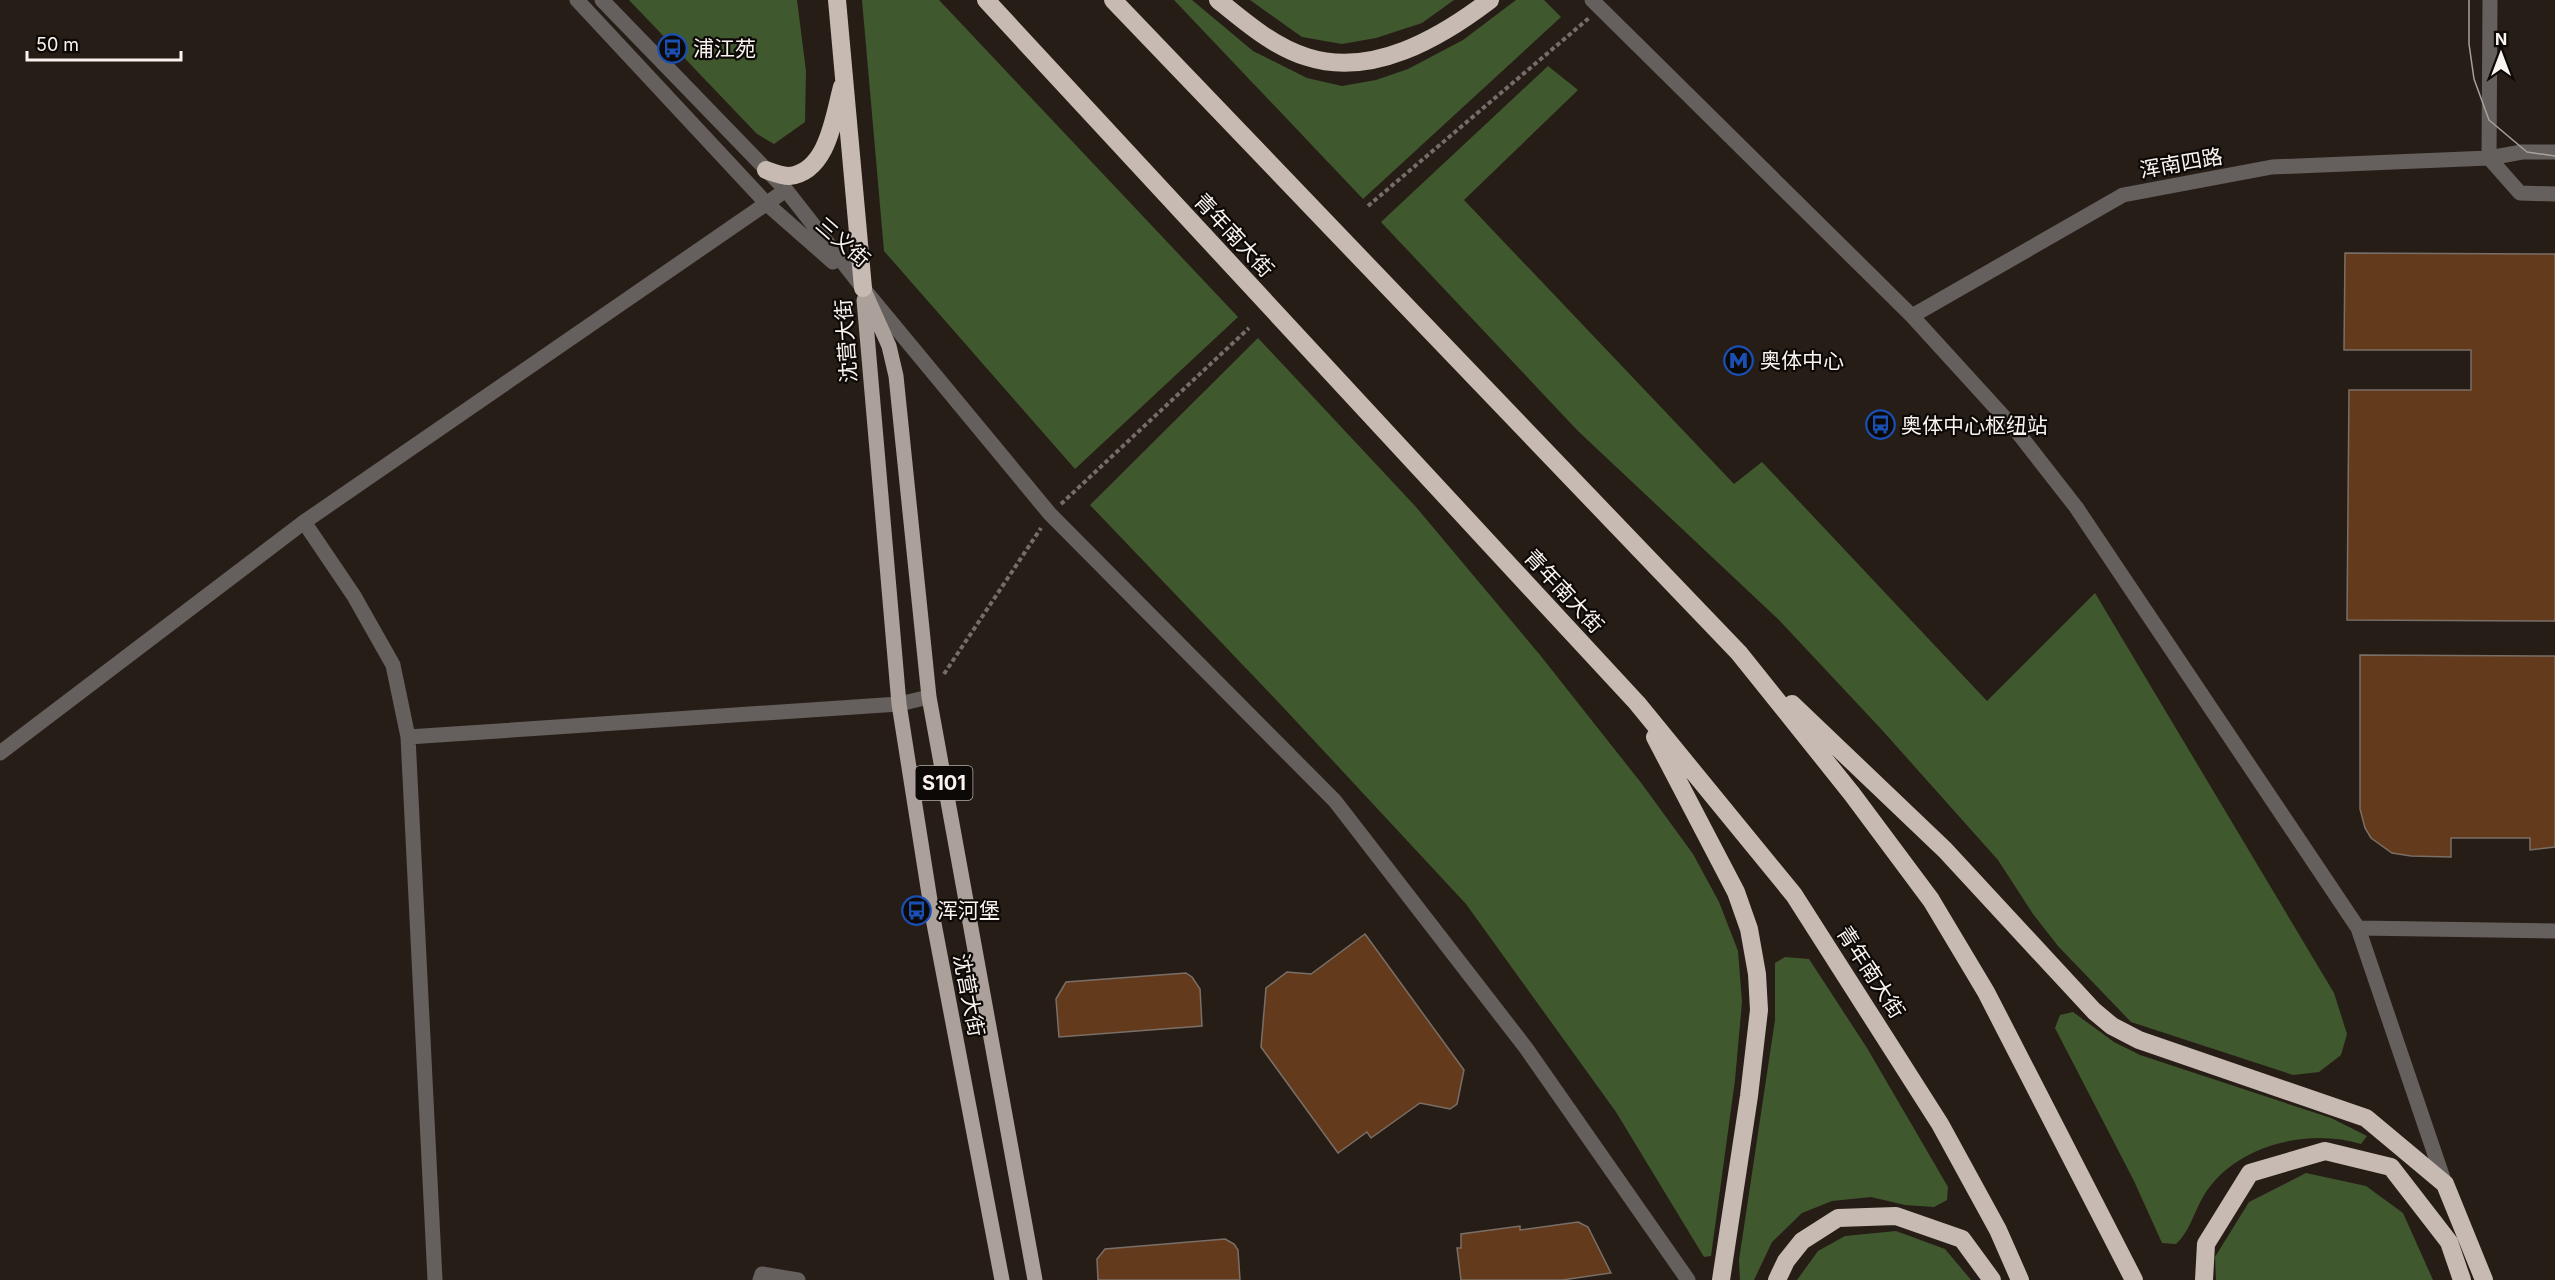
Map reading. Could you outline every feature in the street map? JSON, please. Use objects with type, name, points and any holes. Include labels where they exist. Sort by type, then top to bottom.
[{"type":"highway","points":[[837,0],[863,288]]},
{"type":"highway","name":"青年南大街","points":[[986,0],[1637,703],[1794,895],[1940,1124],[1998,1230],[2020,1280]]},
{"type":"highway","points":[[1113,0],[1739,653],[1945,850],[2094,1011],[2112,1026],[2139,1040],[2366,1118],[2445,1184],[2484,1280]]},
{"type":"highway","points":[[1218,0],[1272,40],[1306,57],[1331,63],[1385,57],[1409,48],[1466,18],[1490,0]]},
{"type":"highway","points":[[765,170],[787,176],[801,172],[814,161],[824,148],[845,76]]},
{"type":"highway","points":[[1739,653],[1852,794],[1931,900],[1986,992],[2134,1280]]},
{"type":"highway","points":[[1637,703],[1736,892],[1749,929],[1757,974],[1759,1010],[1752,1074],[1721,1280]]},
{"type":"highway","points":[[2204,1280],[2206,1244],[2250,1173],[2325,1151],[2391,1167],[2449,1242],[2462,1280]]},
{"type":"highway","points":[[1777,1280],[1786,1261],[1802,1241],[1838,1218],[1896,1216],[1962,1239],[1992,1280]]},
{"type":"main road","name":"沈营大街","points":[[863,288],[889,346],[896,376],[929,697],[1035,1280]]},
{"type":"main road","name":"沈营大街","points":[[863,288],[899,704],[932,913],[1002,1280]]},
{"type":"street","name":"三义街","points":[[577,0],[766,204],[863,288]]},
{"type":"street","name":"三义街","points":[[602,0],[786,190],[863,288]]},
{"type":"street","points":[[2490,0],[2489,158],[2520,193],[2555,194]]},
{"type":"street","points":[[1596,4],[1912,316],[2015,429],[2076,507],[2358,928],[2445,1184]]},
{"type":"street","name":"浑南四路","points":[[1912,316],[2123,195],[2272,167],[2489,158],[2522,152],[2555,152]]},
{"type":"street","points":[[0,753],[304,522],[786,190]]},
{"type":"street","points":[[863,288],[1050,514],[1335,801],[1526,1048],[1688,1280]]},
{"type":"street","points":[[304,522],[354,596],[393,665],[408,737],[435,1280]]},
{"type":"street","points":[[408,737],[899,704],[929,697]]},
{"type":"street","points":[[2358,928],[2555,931]]},
{"type":"street","points":[[760,1280],[762,1274],[798,1280]]},
{"type":"path","points":[[1368,206],[1596,4]]},
{"type":"path","points":[[929,697],[1050,514],[1249,328]]},
{"type":"green space","points":[[629,0],[797,0],[806,71],[805,122],[774,144],[757,134]]},
{"type":"green space","points":[[862,0],[939,0],[1238,317],[1075,469],[884,251]]},
{"type":"green space","points":[[1174,0],[1192,0],[1253,51],[1307,78],[1342,86],[1376,80],[1408,69],[1463,40],[1516,0],[1544,0],[1561,17],[1363,199]]},
{"type":"green space","points":[[1250,0],[1454,0],[1422,23],[1376,38],[1342,44],[1302,37]]},
{"type":"green space","points":[[1548,66],[1578,90],[1464,200],[1734,484],[1762,462],[1987,701],[2095,593],[2334,993],[2347,1034],[2341,1055],[2319,1072],[2293,1075],[2131,1022],[2058,946],[2033,914],[1998,860],[1882,730],[1779,620],[1578,431],[1381,222]]},
{"type":"green space","points":[[1258,338],[1416,507],[1540,655],[1642,784],[1693,854],[1719,902],[1738,951],[1742,1002],[1735,1080],[1711,1256],[1704,1257],[1616,1112],[1466,904],[1281,705],[1090,505]]},
{"type":"green space","points":[[1785,957],[1809,959],[1867,1048],[1948,1187],[1947,1200],[1934,1207],[1905,1205],[1871,1197],[1832,1201],[1802,1213],[1772,1242],[1754,1280],[1740,1280],[1739,1260],[1775,1020],[1775,963]]},
{"type":"green space","points":[[2073,1012],[2114,1042],[2140,1055],[2331,1118],[2367,1136],[2361,1144],[2340,1139],[2318,1138],[2273,1145],[2252,1153],[2232,1165],[2216,1179],[2203,1197],[2185,1234],[2176,1244],[2162,1243],[2134,1181],[2055,1028],[2060,1015]]},
{"type":"green space","points":[[2306,1173],[2366,1186],[2403,1213],[2433,1280],[2216,1280],[2215,1257],[2249,1202]]},
{"type":"green space","points":[[1896,1231],[1945,1249],[1971,1280],[1797,1280],[1818,1251],[1845,1236]]},
{"type":"building","points":[[2345,253],[2555,254],[2555,621],[2347,620],[2349,390],[2471,390],[2471,350],[2344,350]]},
{"type":"building","points":[[2360,655],[2555,656],[2555,847],[2530,850],[2530,838],[2451,838],[2451,857],[2411,856],[2392,853],[2371,838],[2365,828],[2360,809]]},
{"type":"building","points":[[1365,934],[1464,1070],[1457,1104],[1450,1109],[1420,1103],[1371,1138],[1367,1132],[1338,1153],[1261,1047],[1266,988],[1287,972],[1311,974]]},
{"type":"building","points":[[1186,973],[1192,977],[1200,989],[1202,1026],[1059,1037],[1056,999],[1066,982]]},
{"type":"building","points":[[1578,1222],[1588,1227],[1611,1273],[1562,1280],[1461,1280],[1457,1248],[1461,1248],[1461,1234],[1520,1226],[1520,1230]]},
{"type":"building","points":[[1225,1239],[1234,1244],[1238,1250],[1240,1280],[1098,1280],[1097,1259],[1105,1249]]},
{"type":"tram line","points":[[2469,0],[2469,44],[2474,79],[2489,120],[2527,152],[2555,156]]},
{"type":"place","name":"浦江苑","points":[[672,48]]},
{"type":"place","name":"奥体中心","points":[[1739,360]]},
{"type":"place","name":"奥体中心枢纽站","points":[[1880,425]]},
{"type":"place","name":"浑河堡","points":[[916,910]]}]
